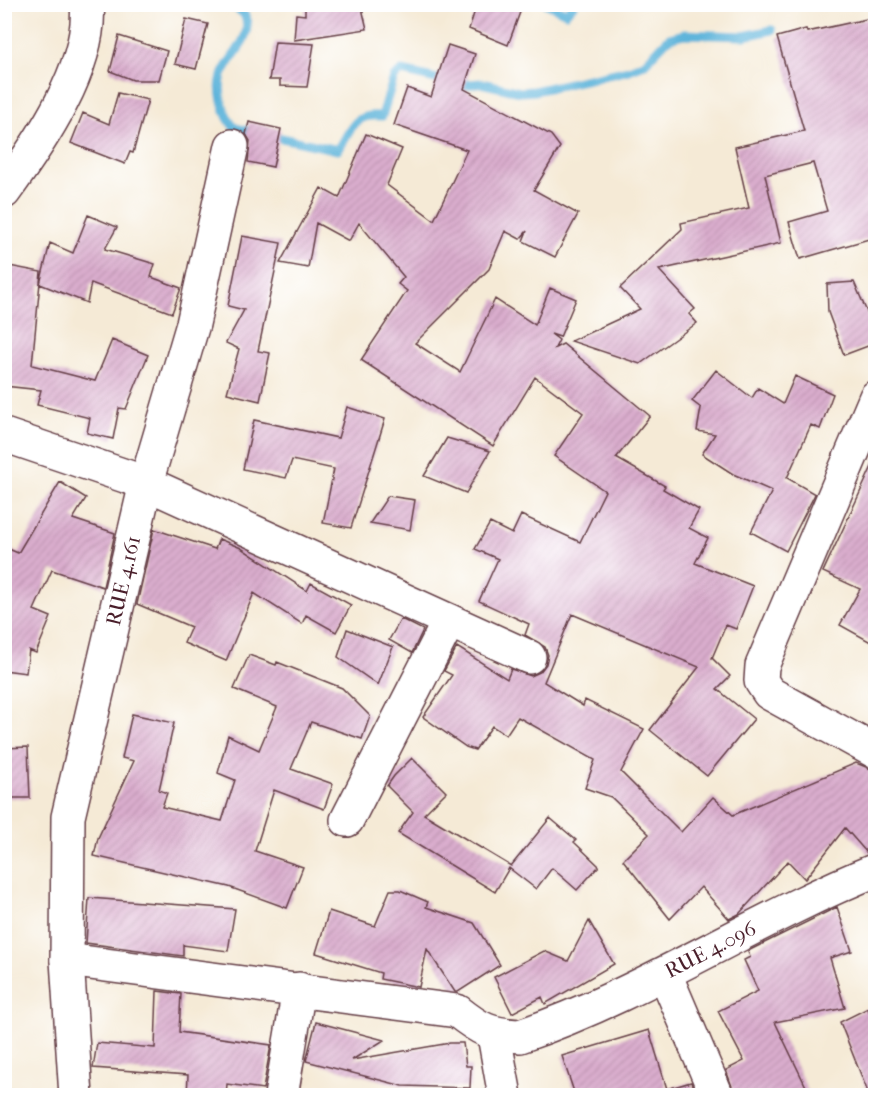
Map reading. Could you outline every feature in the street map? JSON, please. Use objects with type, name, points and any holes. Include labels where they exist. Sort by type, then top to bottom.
[{"type":"street","points":[[4,192],[55,114],[79,58],[88,17],[87,4]]},
{"type":"street","name":"RUE 4.161","points":[[76,1095],[67,960],[68,817],[146,483],[193,324],[232,146]]},
{"type":"street","points":[[876,397],[762,666],[760,681],[769,693],[876,752]]},
{"type":"street","points":[[4,435],[146,483],[529,657]]},
{"type":"street","points":[[347,820],[448,621]]},
{"type":"street","name":"RUE 4.096","points":[[717,1095],[665,974],[830,888],[876,870]]},
{"type":"street","points":[[67,960],[457,1011],[494,1035],[520,1036],[544,1028],[665,974]]},
{"type":"street","points":[[281,1095],[299,989]]},
{"type":"street","points":[[494,1035],[505,1095]]},
{"type":"building","points":[[305,4],[361,4],[367,29],[294,40],[296,14],[305,15]]},
{"type":"building","points":[[477,4],[523,4],[508,45],[469,29]]},
{"type":"building","points":[[876,17],[876,237],[800,259],[789,222],[827,211],[813,163],[765,175],[781,243],[659,270],[695,309],[689,314],[697,323],[640,364],[571,341],[640,309],[620,288],[682,229],[681,223],[749,208],[735,147],[804,131],[777,37],[806,29],[807,32]]},
{"type":"building","points":[[186,19],[208,24],[196,69],[175,64]]},
{"type":"building","points":[[119,36],[167,51],[159,80],[133,80],[110,71]]},
{"type":"building","points":[[275,42],[314,44],[307,87],[280,86],[280,80],[269,80]]},
{"type":"building","points":[[448,45],[475,54],[464,89],[551,135],[560,147],[534,190],[578,214],[555,257],[523,241],[527,231],[520,239],[505,231],[489,269],[415,343],[460,372],[495,299],[535,325],[550,288],[576,299],[560,337],[551,334],[559,340],[555,348],[563,344],[650,416],[616,458],[665,486],[663,489],[699,510],[689,528],[708,538],[695,563],[753,586],[736,629],[726,625],[712,658],[730,676],[717,689],[754,719],[707,776],[650,730],[699,667],[572,614],[544,682],[583,706],[585,700],[644,729],[621,772],[681,832],[713,797],[733,815],[856,763],[876,771],[876,852],[867,853],[845,828],[805,879],[788,861],[739,914],[729,919],[701,887],[670,919],[623,860],[649,834],[611,797],[585,788],[595,760],[518,717],[506,735],[492,726],[475,750],[466,747],[423,717],[452,675],[444,671],[457,647],[507,679],[511,669],[531,676],[540,672],[546,664],[548,655],[545,647],[525,635],[529,624],[479,601],[498,559],[475,549],[490,523],[512,534],[521,515],[580,542],[605,491],[554,456],[583,413],[535,377],[493,446],[361,360],[407,291],[398,284],[404,277],[359,223],[349,241],[316,223],[308,268],[280,263],[321,188],[339,198],[366,134],[402,149],[387,185],[434,220],[467,150],[394,125],[407,88],[431,97]]},
{"type":"building","points":[[118,93],[148,100],[133,153],[130,152],[125,164],[71,143],[83,113],[109,124]]},
{"type":"building","points":[[249,122],[281,129],[273,167],[248,162],[250,141],[246,134]]},
{"type":"building","points":[[88,215],[117,227],[105,249],[155,264],[151,277],[181,288],[172,313],[91,283],[87,303],[40,284],[50,243],[73,253]]},
{"type":"building","points":[[242,236],[281,243],[258,351],[270,353],[260,401],[227,393],[239,349],[226,343],[244,310],[228,306]]},
{"type":"building","points":[[4,265],[41,272],[32,365],[95,381],[112,340],[148,355],[126,409],[119,408],[113,439],[87,433],[90,418],[37,405],[41,390],[4,386]]},
{"type":"building","points":[[854,282],[876,333],[876,343],[844,355],[828,312],[827,284]]},
{"type":"building","points":[[716,370],[752,398],[758,388],[783,404],[795,376],[833,394],[820,429],[811,425],[787,478],[815,494],[786,551],[751,532],[772,491],[733,474],[702,454],[715,434],[697,431],[701,408],[692,401]]},
{"type":"building","points":[[347,407],[385,419],[351,528],[323,523],[334,469],[292,460],[286,478],[243,469],[254,420],[338,438]]},
{"type":"building","points":[[447,438],[490,451],[466,493],[424,476]]},
{"type":"building","points":[[876,458],[876,645],[840,625],[860,589],[823,572]]},
{"type":"building","points":[[60,482],[86,498],[73,519],[115,533],[103,587],[52,570],[34,610],[51,617],[36,653],[29,650],[26,673],[4,670],[4,547],[18,553]]},
{"type":"building","points":[[388,496],[415,500],[410,530],[370,523]]},
{"type":"building","points":[[154,529],[215,549],[219,539],[241,548],[307,591],[311,583],[351,605],[336,632],[306,615],[302,624],[254,593],[226,661],[184,643],[191,627],[137,604]]},
{"type":"building","points":[[401,619],[423,630],[412,653],[389,640]]},
{"type":"building","points":[[347,629],[393,647],[378,685],[338,657]]},
{"type":"building","points":[[249,655],[276,665],[277,662],[342,688],[370,716],[362,739],[311,722],[291,769],[333,784],[324,809],[274,790],[255,851],[303,867],[287,908],[229,887],[94,856],[98,838],[134,761],[122,758],[132,714],[174,723],[159,790],[167,793],[162,807],[222,821],[235,780],[218,773],[228,735],[259,750],[277,707],[234,689]]},
{"type":"building","points":[[28,747],[30,798],[4,798],[4,748]]},
{"type":"building","points":[[412,758],[446,792],[424,814],[511,866],[550,818],[576,840],[574,842],[599,866],[577,890],[552,868],[536,889],[509,868],[495,892],[398,833],[413,812],[387,786]]},
{"type":"building","points":[[390,890],[400,890],[428,902],[426,907],[474,923],[500,965],[455,992],[427,949],[419,987],[380,979],[381,973],[316,953],[329,911],[375,926]]},
{"type":"building","points":[[89,898],[235,909],[228,951],[183,945],[183,956],[86,943]]},
{"type":"building","points":[[837,907],[852,951],[830,958],[845,1008],[775,1022],[810,1095],[735,1095],[726,1070],[744,1061],[718,1011],[758,991],[744,960],[750,957],[748,951]]},
{"type":"building","points":[[589,921],[614,964],[545,1004],[542,997],[512,1013],[494,977],[544,951],[568,961]]},
{"type":"building","points":[[157,991],[181,994],[179,1032],[271,1045],[263,1089],[227,1084],[226,1095],[187,1095],[188,1075],[93,1068],[97,1043],[155,1048]]},
{"type":"building","points":[[868,1008],[870,1014],[876,1011],[876,1095],[869,1095],[840,1022]]},
{"type":"building","points":[[316,1022],[384,1040],[352,1060],[450,1043],[463,1043],[466,1066],[471,1066],[470,1088],[403,1086],[306,1061]]},
{"type":"building","points":[[649,1030],[667,1089],[691,1082],[696,1095],[575,1095],[562,1056]]},
{"type":"waterway","points":[[231,4],[244,14],[247,24],[243,40],[225,69],[221,82],[222,104],[231,123],[235,128],[338,150],[350,129],[359,120],[364,117],[382,116],[394,77],[402,71],[462,85],[481,83],[520,92],[534,91],[629,70],[644,64],[669,38],[684,34],[744,36],[772,30]]},
{"type":"waterway","points":[[547,4],[566,13],[574,4]]}]
